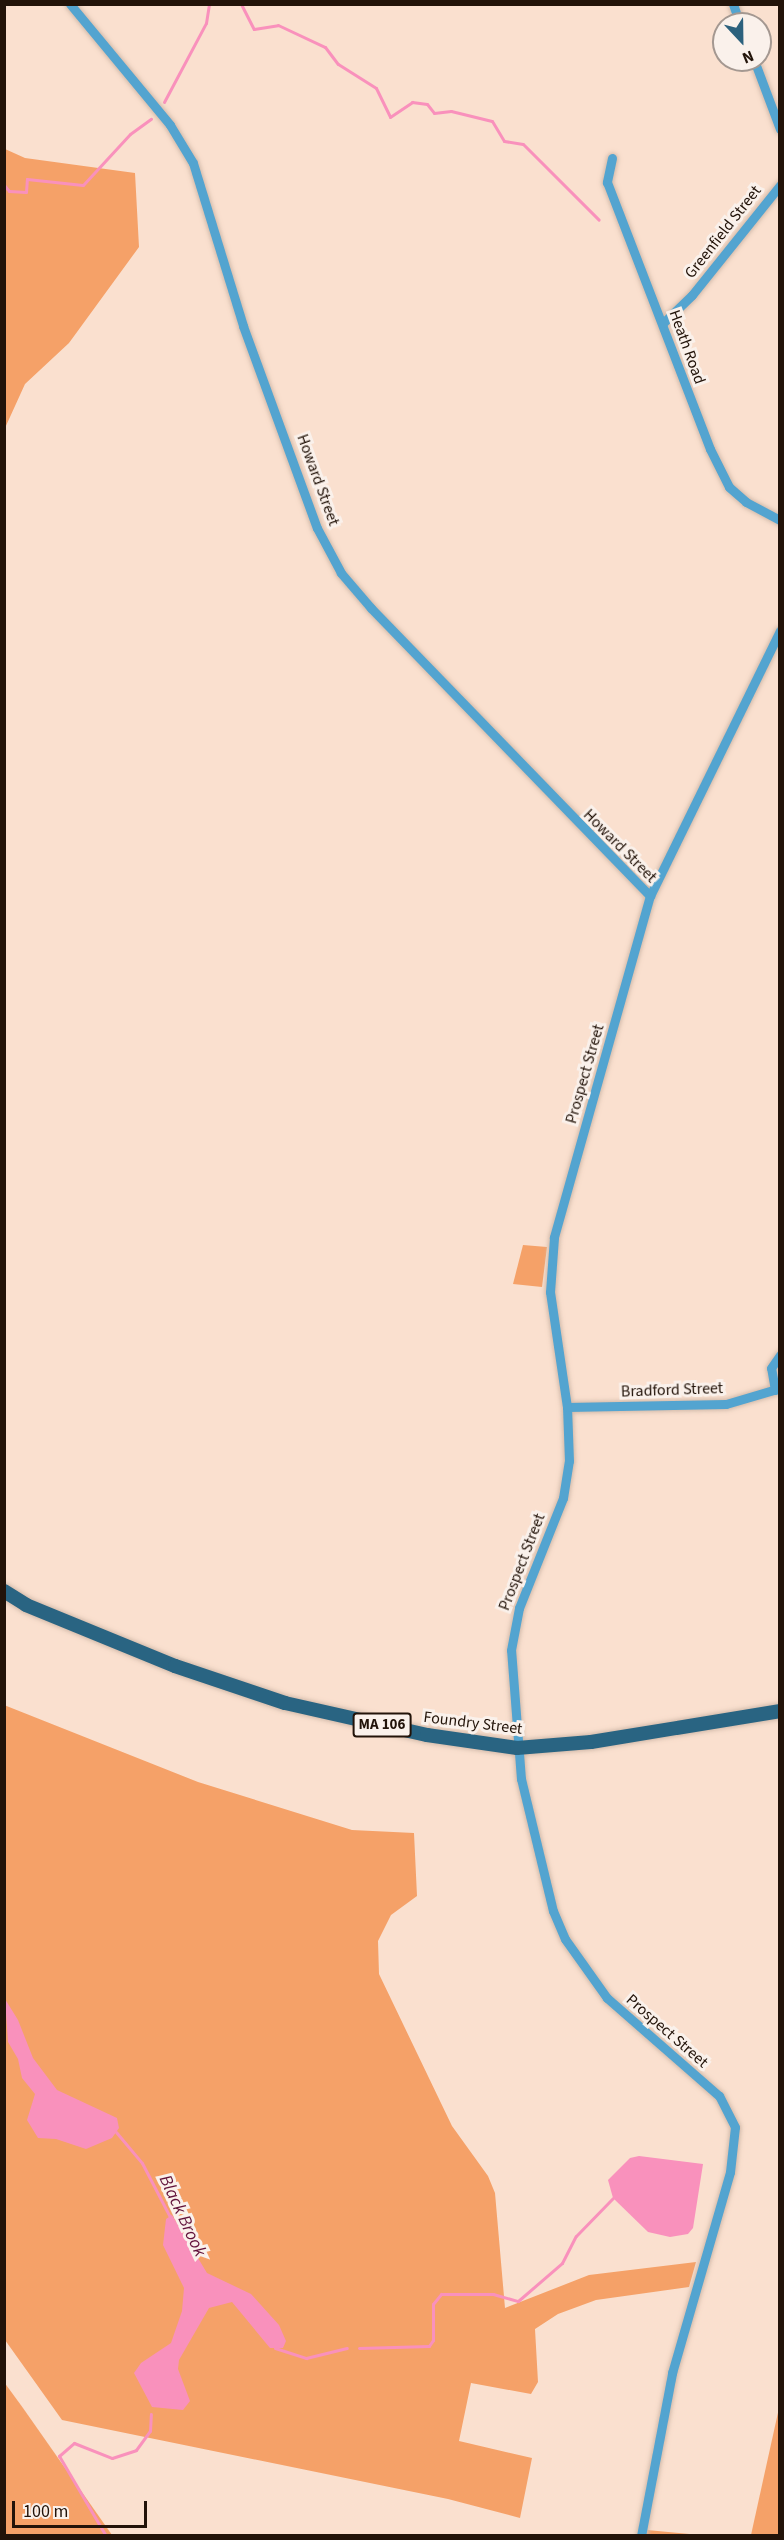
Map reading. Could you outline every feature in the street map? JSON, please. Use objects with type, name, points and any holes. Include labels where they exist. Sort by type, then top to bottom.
[{"type":"main road","name":"Foundry Street","points":[[4,1592],[26,1605],[174,1666],[285,1703],[427,1735],[517,1748],[591,1742],[780,1712]]},
{"type":"street","name":"Howard Street","points":[[70,4],[170,125],[191,157],[243,326],[317,528],[341,573],[650,896]]},
{"type":"street","points":[[759,72],[780,129]]},
{"type":"street","name":"Heath Road","points":[[612,158],[607,182],[710,449],[729,487],[746,502],[780,520]]},
{"type":"street","name":"Greenfield Street","points":[[663,323],[692,295],[780,184]]},
{"type":"street","name":"Prospect Street","points":[[641,2535],[672,2373],[730,2172],[735,2127],[719,2096],[612,2004],[571,1951],[550,1898],[517,1748],[513,1635],[519,1608],[565,1489],[570,1450],[567,1407],[550,1292],[551,1254],[650,896],[780,631]]},
{"type":"street","name":"Bradford Street","points":[[567,1407],[726,1404],[777,1389],[771,1368],[780,1355]]},
{"type":"shaded area","points":[[5,149],[25,158],[135,173],[139,247],[69,343],[25,384],[5,428]]},
{"type":"shaded area","points":[[523,1245],[547,1247],[542,1287],[513,1284]]},
{"type":"shaded area","points":[[4,1705],[198,1782],[352,1830],[414,1833],[417,1896],[391,1915],[378,1941],[379,1974],[452,2126],[488,2176],[495,2193],[505,2308],[589,2275],[696,2262],[689,2287],[596,2300],[558,2314],[535,2329],[538,2382],[531,2394],[471,2383],[459,2441],[532,2458],[520,2518],[448,2499],[62,2420],[5,2340]]},
{"type":"shaded area","points":[[5,1999],[18,2020],[33,2058],[57,2090],[117,2118],[119,2128],[112,2138],[86,2149],[56,2139],[38,2138],[27,2120],[35,2094],[22,2078],[18,2059],[8,2042]]},
{"type":"shaded area","points":[[639,2156],[703,2164],[693,2228],[688,2234],[670,2237],[648,2232],[613,2198],[608,2180],[630,2158]]},
{"type":"shaded area","points":[[172,2215],[207,2273],[251,2294],[279,2325],[286,2341],[283,2348],[270,2348],[232,2302],[209,2308],[179,2360],[178,2369],[190,2401],[183,2410],[152,2407],[134,2373],[141,2363],[171,2343],[182,2311],[184,2288],[163,2245],[166,2219]]},
{"type":"shaded area","points":[[4,2382],[23,2408],[112,2535],[5,2535]]},
{"type":"shaded area","points":[[779,2408],[779,2535],[751,2535]]},
{"type":"shaded area","points":[[647,2530],[700,2535],[646,2535]]},
{"type":"waterway","points":[[164,102],[206,23],[209,4]]},
{"type":"waterway","points":[[241,4],[254,29],[278,25],[325,47],[338,64],[376,88],[390,117],[412,102],[427,104],[434,113],[451,111],[492,121],[504,141],[523,144],[599,220]]},
{"type":"waterway","points":[[4,185],[9,191],[26,192],[27,179],[83,185],[130,134],[151,119]]},
{"type":"waterway","name":"Black Brook","points":[[116,2132],[142,2163],[170,2217]]},
{"type":"waterway","points":[[359,2348],[429,2346],[433,2340],[433,2304],[441,2294],[493,2294],[518,2301],[562,2263],[576,2236],[613,2198]]},
{"type":"waterway","points":[[275,2348],[306,2358],[347,2348]]},
{"type":"waterway","name":"Black Brook","points":[[106,2536],[59,2456],[74,2443],[112,2458],[136,2450],[150,2431],[151,2414]]}]
